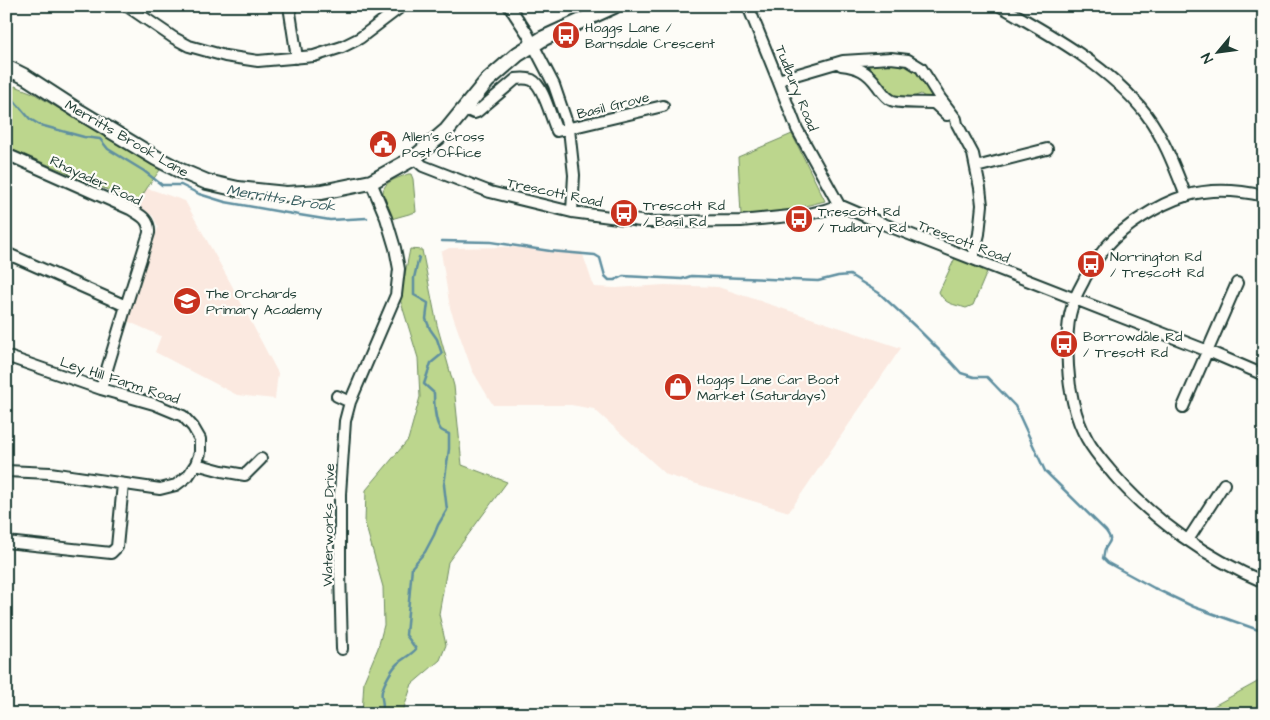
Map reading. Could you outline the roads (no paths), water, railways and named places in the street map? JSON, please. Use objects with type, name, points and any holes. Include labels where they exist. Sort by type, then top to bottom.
[{"type":"street","points":[[127,6],[189,46],[225,56],[258,61],[314,56],[342,47],[360,38],[402,6]]},
{"type":"street","points":[[289,6],[297,58]]},
{"type":"street","points":[[509,6],[527,33],[554,85],[569,129],[574,175],[572,212]]},
{"type":"street","name":"Merritts Brook Lane","points":[[8,70],[26,77],[156,158],[206,182],[238,189],[286,194],[322,192],[371,182],[414,158],[447,130],[486,81],[518,54],[533,44],[614,6]]},
{"type":"street","name":"Tudbury Road","points":[[748,6],[797,129],[839,205]]},
{"type":"street","points":[[1008,8],[1081,54],[1126,91],[1146,114],[1162,140],[1186,196]]},
{"type":"street","points":[[778,80],[842,61],[891,58],[908,60],[921,68],[956,119],[973,154],[982,205],[979,234],[972,258]]},
{"type":"street","points":[[833,64],[852,66],[866,73],[891,100],[934,103],[957,124]]},
{"type":"street","points":[[465,109],[474,113],[477,112],[516,80],[523,78],[534,81],[540,89],[558,131],[569,129]]},
{"type":"street","name":"Basil Grove","points":[[569,129],[663,106]]},
{"type":"street","points":[[976,167],[1047,149]]},
{"type":"street","name":"Rhayader Road","points":[[6,154],[130,209],[148,221],[149,233],[126,306]]},
{"type":"street","name":"Trescott Road","points":[[414,158],[423,166],[490,192],[572,212],[648,222],[741,221],[809,214],[839,205],[1264,375]]},
{"type":"street","name":"Waterworks Drive","points":[[342,649],[340,494],[345,421],[350,402],[396,295],[399,269],[386,218],[371,182]]},
{"type":"street","points":[[1264,196],[1240,191],[1216,191],[1186,196],[1145,215],[1127,228],[1107,246],[1092,267],[1075,298],[1068,324],[1067,350],[1068,382],[1086,438],[1101,460],[1123,486],[1162,522],[1188,540],[1216,558],[1264,582]]},
{"type":"street","points":[[6,253],[126,306],[101,389]]},
{"type":"street","points":[[1183,408],[1237,283]]},
{"type":"street","name":"Ley Hill Farm Road","points":[[6,356],[101,389],[154,404],[183,416],[193,427],[200,439],[200,453],[196,464]]},
{"type":"street","points":[[337,396],[350,402]]},
{"type":"street","points":[[6,472],[50,473],[160,490],[176,485],[188,476],[196,464],[245,475],[261,459]]},
{"type":"street","points":[[6,542],[111,553],[118,547],[123,484]]},
{"type":"street","points":[[1188,540],[1224,484]]},
{"type":"waterway","name":"Merritts Brook","points":[[12,98],[30,119],[40,125],[84,137],[100,139],[108,149],[144,171],[162,185],[181,185],[199,194],[225,202],[330,220],[367,218]]},
{"type":"waterway","points":[[442,241],[491,242],[550,251],[595,255],[600,258],[605,276],[609,280],[615,280],[623,276],[682,279],[691,276],[818,281],[850,275],[879,293],[961,373],[974,377],[987,377],[1015,406],[1045,471],[1110,537],[1103,558],[1108,563],[1194,607],[1264,632]]},
{"type":"waterway","points":[[381,714],[383,707],[382,691],[388,676],[397,664],[416,649],[406,635],[412,567],[425,552],[447,510],[444,485],[449,434],[439,427],[435,412],[434,393],[424,384],[431,363],[442,354],[437,339],[426,319],[428,303],[414,295],[414,278],[419,257]]},
{"type":"place","name":"Hoggs Lane / Barnsdale Crescent","points":[[566,35]]},
{"type":"place","name":"Allen's Cross Post Office","points":[[383,144]]},
{"type":"place","name":"Trescott Rd / Basil Rd","points":[[624,213]]},
{"type":"place","name":"Trescott Rd / Tudbury Rd","points":[[799,219]]},
{"type":"place","name":"Norrington Rd / Trescott Rd","points":[[1091,264]]},
{"type":"place","name":"The Orchards Primary Academy","points":[[187,301]]},
{"type":"place","name":"Borrowdale Rd / Tresott Rd","points":[[1064,344]]},
{"type":"place","name":"Hoggs Lane Car Boot Market (Saturdays)","points":[[678,387]]}]
